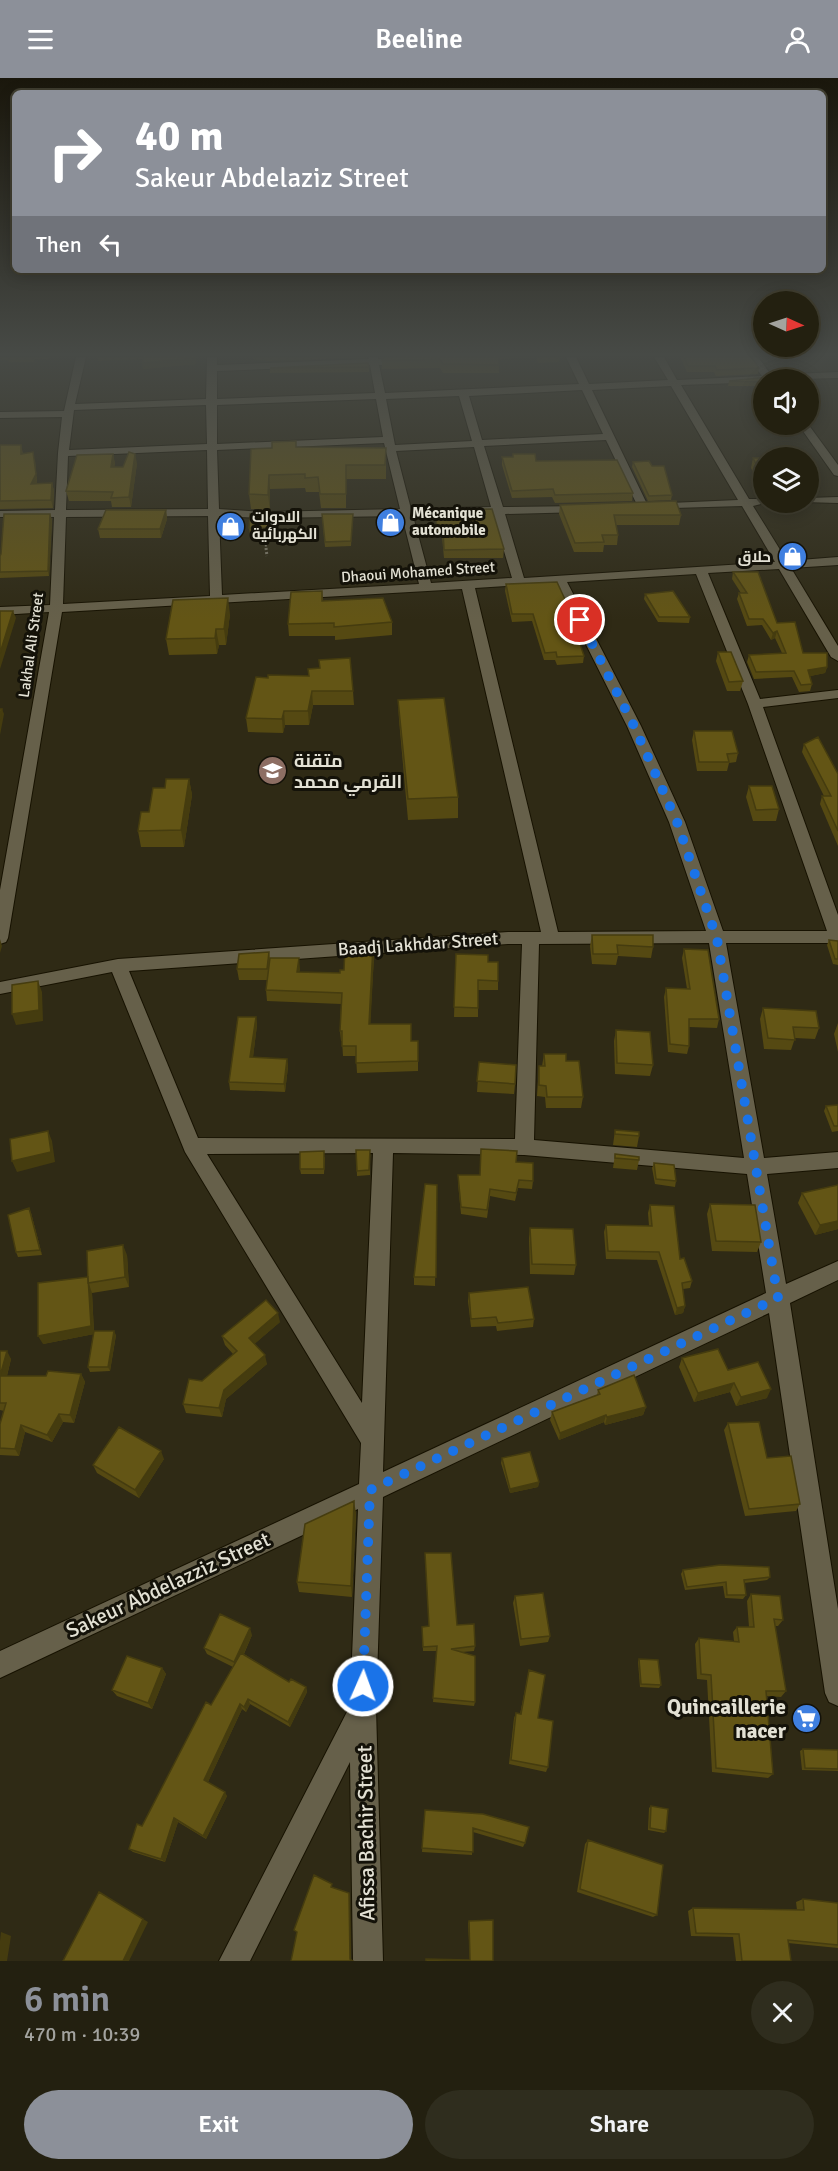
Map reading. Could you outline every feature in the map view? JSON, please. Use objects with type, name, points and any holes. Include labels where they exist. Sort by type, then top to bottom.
[{"type":"street","name":"Lakhal Ali Street","points":[[0,938],[56,608],[64,445]]},
{"type":"street","points":[[63,453],[211,446],[311,445]]},
{"type":"street","points":[[389,445],[426,589]]},
{"type":"street","points":[[478,445],[519,581]]},
{"type":"street","points":[[612,445],[637,507],[753,502]]},
{"type":"street","points":[[711,445],[838,657]]},
{"type":"street","points":[[818,445],[838,473]]},
{"type":"street","points":[[211,446],[214,476],[216,600]]},
{"type":"street","points":[[819,501],[838,500]]},
{"type":"street","points":[[0,514],[214,512],[264,515],[597,508]]},
{"type":"street","name":"Dhaoui Mohamed Street","points":[[0,611],[426,589],[559,578],[838,561]]},
{"type":"street","points":[[700,570],[755,704],[838,937]]},
{"type":"street","points":[[559,578],[634,726],[677,822],[717,939],[757,1167],[838,1693]]},
{"type":"street","points":[[468,586],[551,937]]},
{"type":"street","points":[[755,704],[838,694]]},
{"type":"street","name":"Baadj Lakhdar Street","points":[[0,988],[118,965],[531,938],[838,937]]},
{"type":"street","points":[[524,1148],[531,938]]},
{"type":"street","points":[[118,965],[192,1146],[371,1438]]},
{"type":"street","points":[[192,1146],[383,1145],[524,1148],[757,1167],[838,1160]]},
{"type":"street","name":"Afissa Bachir Street","points":[[368,1961],[363,1708],[383,1145]]},
{"type":"street","name":"Sakeur Abdelazziz Street","points":[[0,1665],[838,1270]]},
{"type":"street","points":[[234,1961],[363,1708]]},
{"type":"path","points":[[264,515],[267,556]]},
{"type":"building","points":[[0,445],[21,445],[21,454],[33,452],[36,474],[31,484],[52,483],[51,500],[0,501]]},
{"type":"building","points":[[272,445],[296,445],[296,447],[386,448],[385,465],[346,465],[346,494],[320,494],[318,477],[305,478],[305,474],[269,475],[268,495],[249,494],[251,449],[272,448]]},
{"type":"building","points":[[129,452],[135,454],[129,497],[111,498],[113,492],[66,491],[77,455],[113,454],[111,467],[123,467]]},
{"type":"building","points":[[513,454],[535,454],[536,461],[617,460],[633,493],[555,495],[553,489],[512,491],[502,457],[513,457]]},
{"type":"building","points":[[649,461],[652,466],[664,466],[672,495],[649,496],[633,462]]},
{"type":"building","points":[[676,501],[681,515],[614,515],[618,535],[602,535],[604,542],[575,543],[560,505]]},
{"type":"building","points":[[492,509],[504,549],[444,550],[443,529],[437,529],[435,510]]},
{"type":"building","points":[[106,510],[166,510],[160,529],[98,529]]},
{"type":"building","points":[[4,514],[50,514],[48,571],[0,572]]},
{"type":"building","points":[[250,514],[269,515],[269,528],[249,528]]},
{"type":"building","points":[[322,514],[353,514],[351,541],[325,542]]},
{"type":"building","points":[[733,572],[758,572],[777,623],[795,622],[803,653],[827,653],[827,667],[808,670],[812,684],[801,685],[794,671],[756,672],[749,655],[786,653],[777,631],[773,633],[763,619],[749,619],[739,593],[747,593]]},
{"type":"building","points":[[557,582],[568,606],[584,656],[557,657],[556,652],[545,653],[533,614],[512,614],[506,584]]},
{"type":"building","points":[[322,591],[322,601],[383,598],[392,622],[334,627],[334,623],[288,624],[291,592]]},
{"type":"building","points":[[673,591],[690,617],[659,617],[645,594]]},
{"type":"building","points":[[228,598],[224,629],[216,629],[215,638],[166,639],[173,600]]},
{"type":"building","points":[[0,611],[13,611],[0,653]]},
{"type":"building","points":[[718,652],[731,652],[743,681],[729,682]]},
{"type":"building","points":[[350,658],[353,691],[312,691],[308,711],[284,711],[282,719],[246,718],[256,677],[309,676],[308,669],[320,668],[319,660]]},
{"type":"building","points":[[444,698],[458,797],[408,799],[398,700]]},
{"type":"building","points":[[694,731],[732,731],[738,753],[727,754],[729,762],[699,762]]},
{"type":"building","points":[[818,737],[838,774],[838,831],[822,796],[831,796],[804,744]]},
{"type":"building","points":[[166,779],[189,779],[181,830],[138,831],[141,812],[149,812],[153,788],[165,788]]},
{"type":"building","points":[[749,786],[772,786],[779,809],[756,810]]},
{"type":"building","points":[[592,935],[653,935],[653,947],[617,945],[618,954],[593,954]]},
{"type":"building","points":[[829,940],[838,941],[838,959],[835,959]]},
{"type":"building","points":[[373,945],[369,1024],[411,1024],[411,1041],[418,1041],[418,1061],[356,1063],[356,1046],[342,1046],[342,1031],[340,1031],[342,993],[266,990],[270,958],[299,958],[297,972],[340,973],[340,970],[344,970],[345,947]]},
{"type":"building","points":[[684,949],[708,950],[719,1019],[689,1019],[689,1046],[670,1044],[666,988],[690,989]]},
{"type":"building","points":[[269,952],[267,969],[237,969],[239,954]]},
{"type":"building","points":[[456,954],[488,955],[488,962],[498,962],[498,981],[478,980],[478,1008],[454,1007]]},
{"type":"building","points":[[38,981],[39,1010],[12,1014],[12,985]]},
{"type":"building","points":[[763,1008],[816,1011],[819,1028],[793,1027],[795,1040],[768,1038]]},
{"type":"building","points":[[238,1017],[256,1017],[250,1057],[287,1059],[284,1084],[229,1082]]},
{"type":"building","points":[[616,1030],[650,1032],[653,1065],[617,1063]]},
{"type":"building","points":[[544,1054],[566,1054],[566,1061],[579,1061],[583,1097],[547,1097],[546,1086],[539,1085],[539,1066],[545,1066]]},
{"type":"building","points":[[479,1062],[516,1065],[515,1084],[477,1081]]},
{"type":"building","points":[[838,1105],[838,1126],[834,1126],[826,1106]]},
{"type":"building","points":[[615,1130],[639,1132],[639,1136],[615,1134]]},
{"type":"building","points":[[48,1131],[51,1152],[12,1161],[10,1139]]},
{"type":"building","points":[[481,1149],[517,1151],[516,1162],[533,1163],[533,1181],[519,1180],[516,1193],[490,1189],[487,1210],[461,1207],[458,1175],[480,1175]]},
{"type":"building","points":[[356,1150],[370,1150],[369,1170],[357,1171]]},
{"type":"building","points":[[324,1151],[324,1169],[300,1169],[300,1152]]},
{"type":"building","points":[[615,1154],[639,1157],[639,1160],[615,1158]]},
{"type":"building","points":[[654,1163],[674,1165],[676,1181],[656,1179]]},
{"type":"building","points":[[425,1184],[437,1185],[436,1277],[414,1277]]},
{"type":"building","points":[[838,1185],[838,1221],[820,1225],[802,1193]]},
{"type":"building","points":[[710,1204],[755,1205],[761,1242],[716,1241]]},
{"type":"building","points":[[650,1205],[674,1206],[680,1259],[684,1258],[692,1281],[682,1283],[685,1306],[677,1308],[659,1252],[608,1251],[606,1225],[652,1226]]},
{"type":"building","points":[[29,1208],[40,1250],[16,1252],[8,1215]]},
{"type":"building","points":[[530,1228],[573,1229],[576,1265],[532,1264]]},
{"type":"building","points":[[123,1245],[125,1277],[88,1283],[87,1251]]},
{"type":"building","points":[[88,1277],[91,1326],[38,1336],[38,1283]]},
{"type":"building","points":[[528,1287],[534,1319],[498,1323],[496,1317],[471,1319],[469,1293]]},
{"type":"building","points":[[266,1300],[278,1313],[249,1338],[265,1355],[224,1390],[219,1408],[183,1404],[189,1379],[202,1381],[237,1351],[222,1336]]},
{"type":"building","points":[[94,1331],[114,1331],[108,1367],[88,1367]]},
{"type":"building","points":[[718,1349],[728,1370],[758,1362],[771,1389],[741,1397],[734,1383],[698,1393],[682,1358]]},
{"type":"building","points":[[0,1351],[7,1351],[0,1376]]},
{"type":"building","points":[[48,1371],[81,1374],[70,1415],[59,1414],[47,1435],[21,1425],[15,1449],[0,1448],[0,1424],[6,1403],[0,1403],[0,1376],[46,1376]]},
{"type":"building","points":[[634,1375],[646,1407],[607,1417],[606,1415],[560,1433],[552,1412],[600,1394],[598,1390]]},
{"type":"building","points":[[759,1422],[767,1458],[791,1456],[800,1504],[749,1509],[728,1423]]},
{"type":"building","points":[[119,1427],[161,1451],[135,1490],[93,1465]]},
{"type":"building","points":[[530,1452],[539,1482],[510,1489],[502,1458]]},
{"type":"building","points":[[354,1501],[351,1586],[297,1582],[305,1524]]},
{"type":"building","points":[[425,1553],[451,1553],[457,1625],[474,1624],[475,1646],[451,1649],[475,1656],[475,1702],[433,1698],[437,1646],[423,1647],[422,1627],[429,1626]]},
{"type":"building","points":[[720,1565],[769,1567],[770,1577],[744,1580],[746,1595],[727,1595],[726,1582],[687,1587],[683,1570]]},
{"type":"building","points":[[543,1593],[550,1636],[521,1639],[515,1596]]},
{"type":"building","points":[[751,1594],[780,1596],[783,1620],[774,1619],[786,1691],[766,1691],[773,1774],[716,1768],[711,1675],[701,1674],[699,1638],[739,1642],[737,1627],[754,1627]]},
{"type":"building","points":[[220,1614],[250,1628],[234,1662],[204,1648]]},
{"type":"building","points":[[241,1653],[289,1682],[291,1679],[306,1687],[288,1722],[248,1699],[244,1707],[240,1704],[204,1780],[225,1792],[203,1836],[174,1818],[161,1859],[129,1849],[137,1824],[142,1826],[206,1702],[211,1705]]},
{"type":"building","points":[[127,1656],[162,1668],[148,1703],[112,1690]]},
{"type":"building","points":[[639,1659],[658,1660],[661,1685],[641,1684]]},
{"type":"building","points":[[529,1670],[545,1675],[538,1718],[553,1721],[548,1767],[511,1760],[516,1713],[521,1714]]},
{"type":"building","points":[[803,1749],[838,1750],[838,1769],[805,1768]]},
{"type":"building","points":[[651,1806],[668,1809],[666,1831],[650,1828]]},
{"type":"building","points":[[425,1810],[483,1814],[529,1827],[525,1843],[473,1828],[473,1852],[422,1848]]},
{"type":"building","points":[[588,1840],[663,1865],[657,1915],[580,1889]]},
{"type":"building","points":[[314,1875],[332,1884],[331,1887],[349,1893],[350,1959],[353,1961],[291,1961],[297,1932],[294,1930]]},
{"type":"building","points":[[99,1892],[143,1919],[123,1961],[63,1961]]},
{"type":"building","points":[[803,1899],[838,1903],[838,1945],[788,1940],[791,1961],[742,1961],[739,1934],[696,1933],[693,1908],[804,1910]]},
{"type":"building","points":[[493,1920],[493,1961],[426,1961],[426,1959],[470,1960],[469,1921]]},
{"type":"place","name":"Mécanique automobile","points":[[391,522]]},
{"type":"place","name":"الادوات الكهربائية","points":[[231,526]]},
{"type":"place","name":"حلاق","points":[[792,557]]},
{"type":"place","name":"متقنة القرمي محمد","points":[[273,771]]},
{"type":"place","name":"Quincaillerie nacer","points":[[807,1719]]},
{"type":"route","points":[[363,1686],[370,1490],[778,1298],[717,939],[677,822],[634,726],[580,620]]}]
